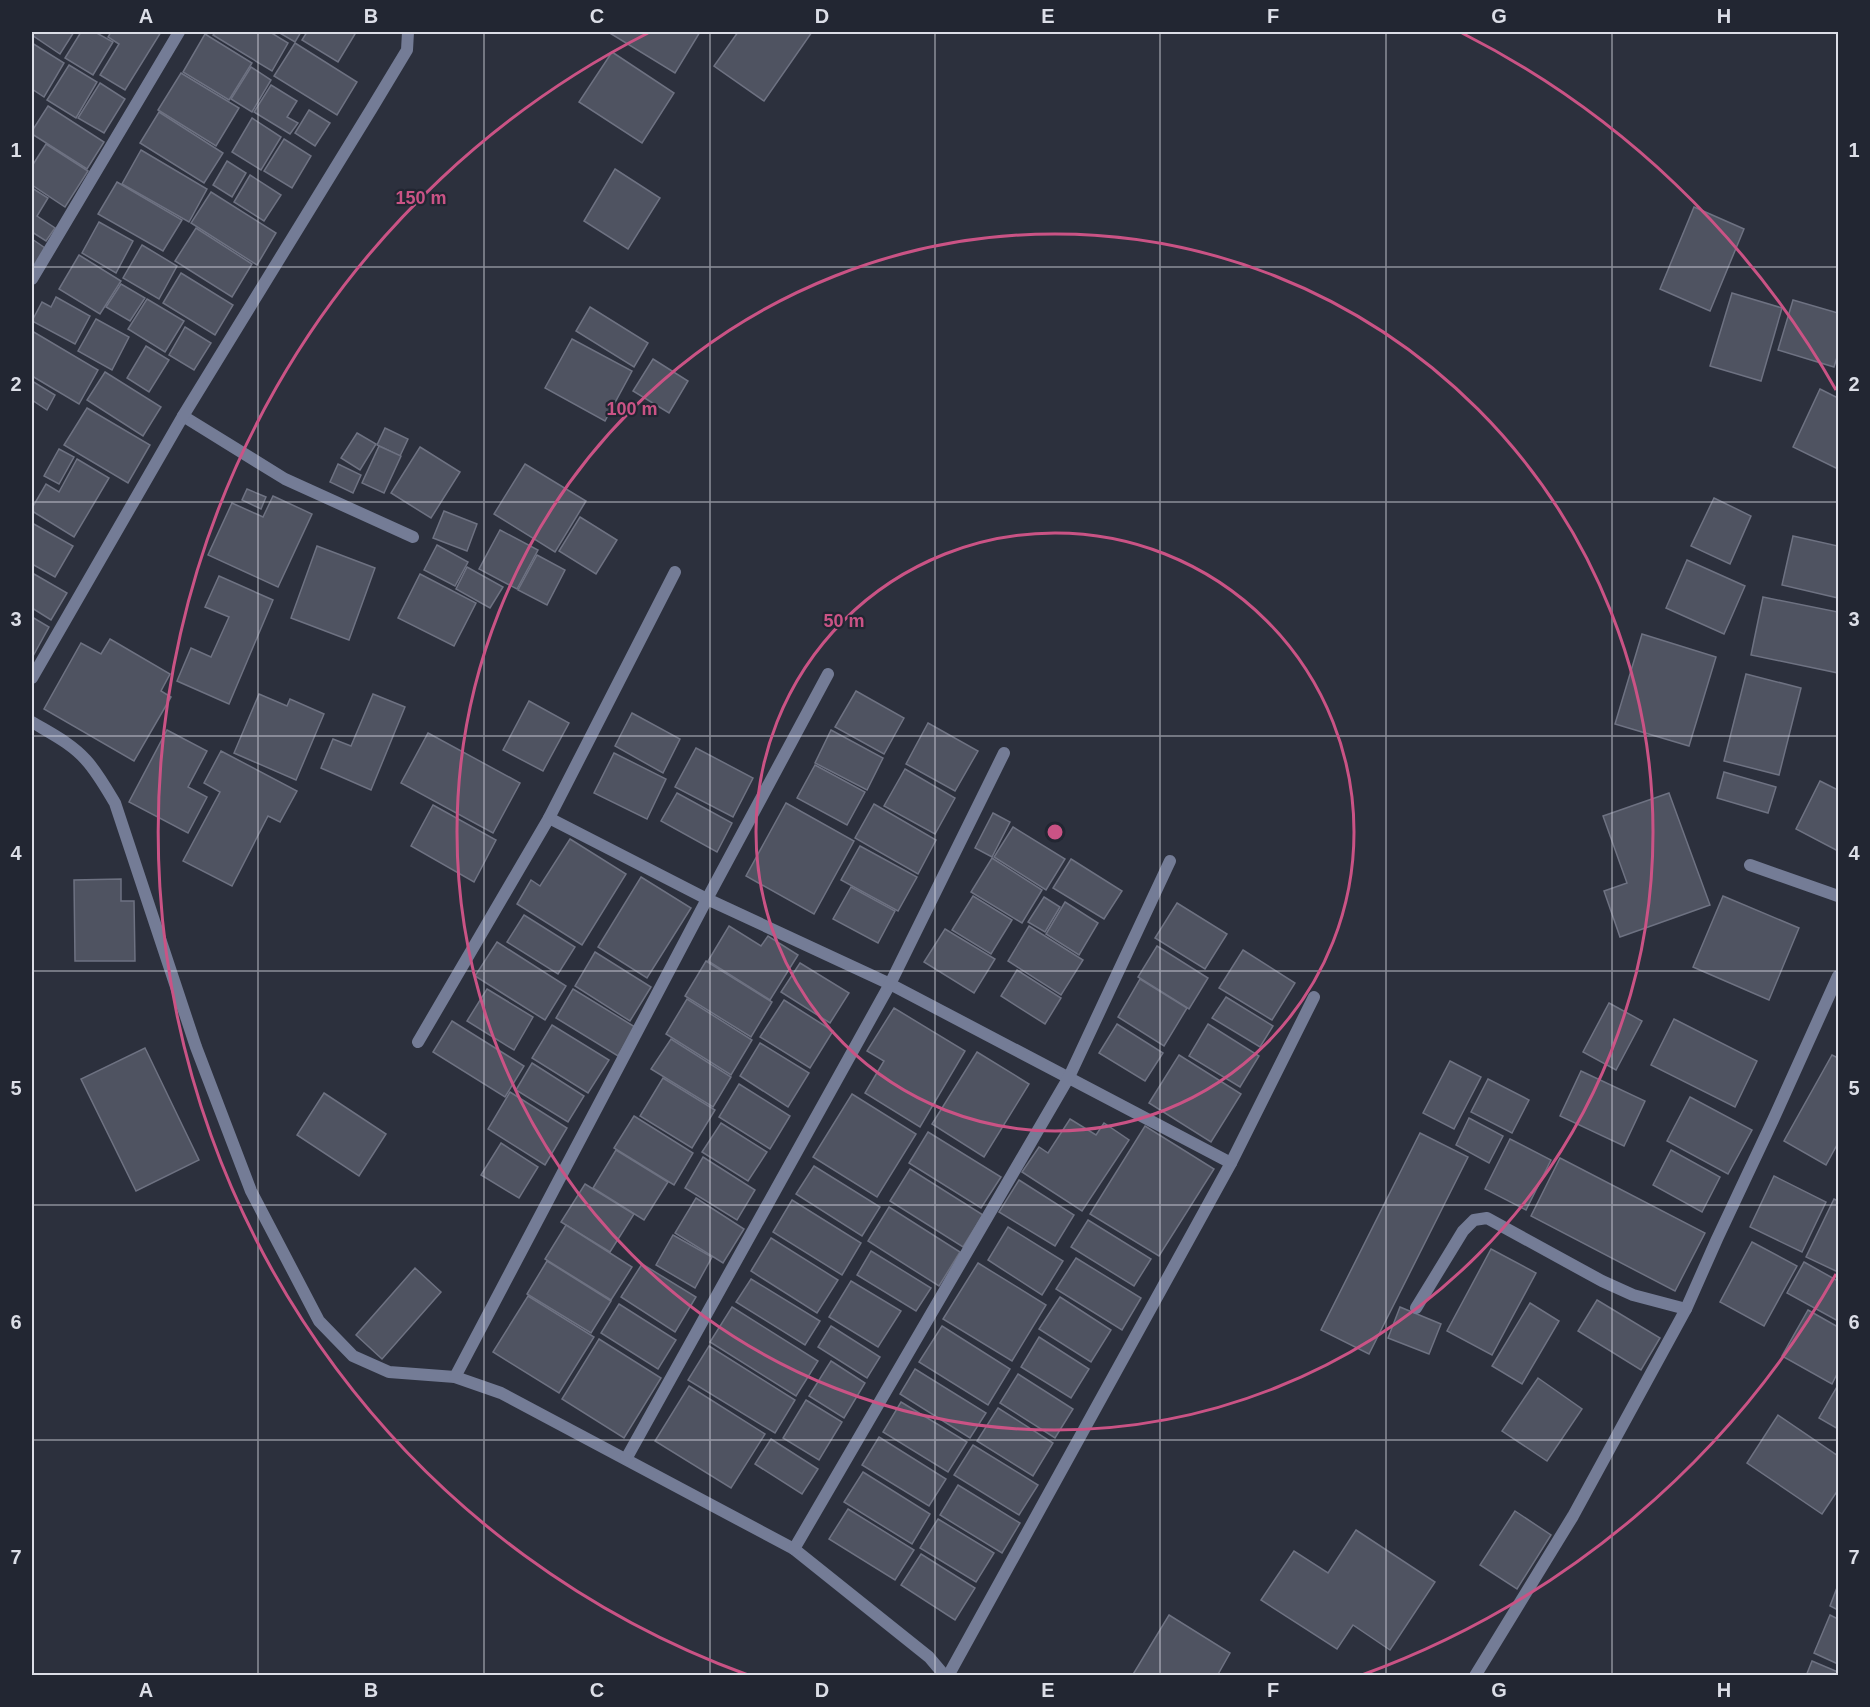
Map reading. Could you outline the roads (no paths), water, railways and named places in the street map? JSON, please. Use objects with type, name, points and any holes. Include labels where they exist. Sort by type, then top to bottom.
[{"type":"street","points":[[32,279],[180,32]]},
{"type":"street","points":[[32,678],[183,416],[406,50],[408,32]]},
{"type":"street","points":[[183,416],[285,479],[413,537]]},
{"type":"street","points":[[418,1042],[549,818],[675,572]]},
{"type":"street","points":[[454,1377],[828,674]]},
{"type":"street","points":[[32,722],[62,740],[85,758],[115,802],[196,1047],[251,1191],[319,1321],[353,1356],[389,1372],[454,1377],[501,1393],[794,1549],[929,1657],[946,1676],[1231,1163],[1314,997]]},
{"type":"street","points":[[626,1459],[890,984],[1004,753]]},
{"type":"street","points":[[549,818],[707,899],[890,984],[1231,1163]]},
{"type":"street","points":[[794,1549],[1069,1077],[1170,861]]},
{"type":"street","points":[[1750,865],[1839,897]]},
{"type":"street","points":[[1475,1676],[1572,1516],[1686,1309],[1839,976]]},
{"type":"street","points":[[1416,1308],[1462,1231],[1474,1220],[1487,1218],[1602,1281],[1633,1295],[1686,1309]]}]
